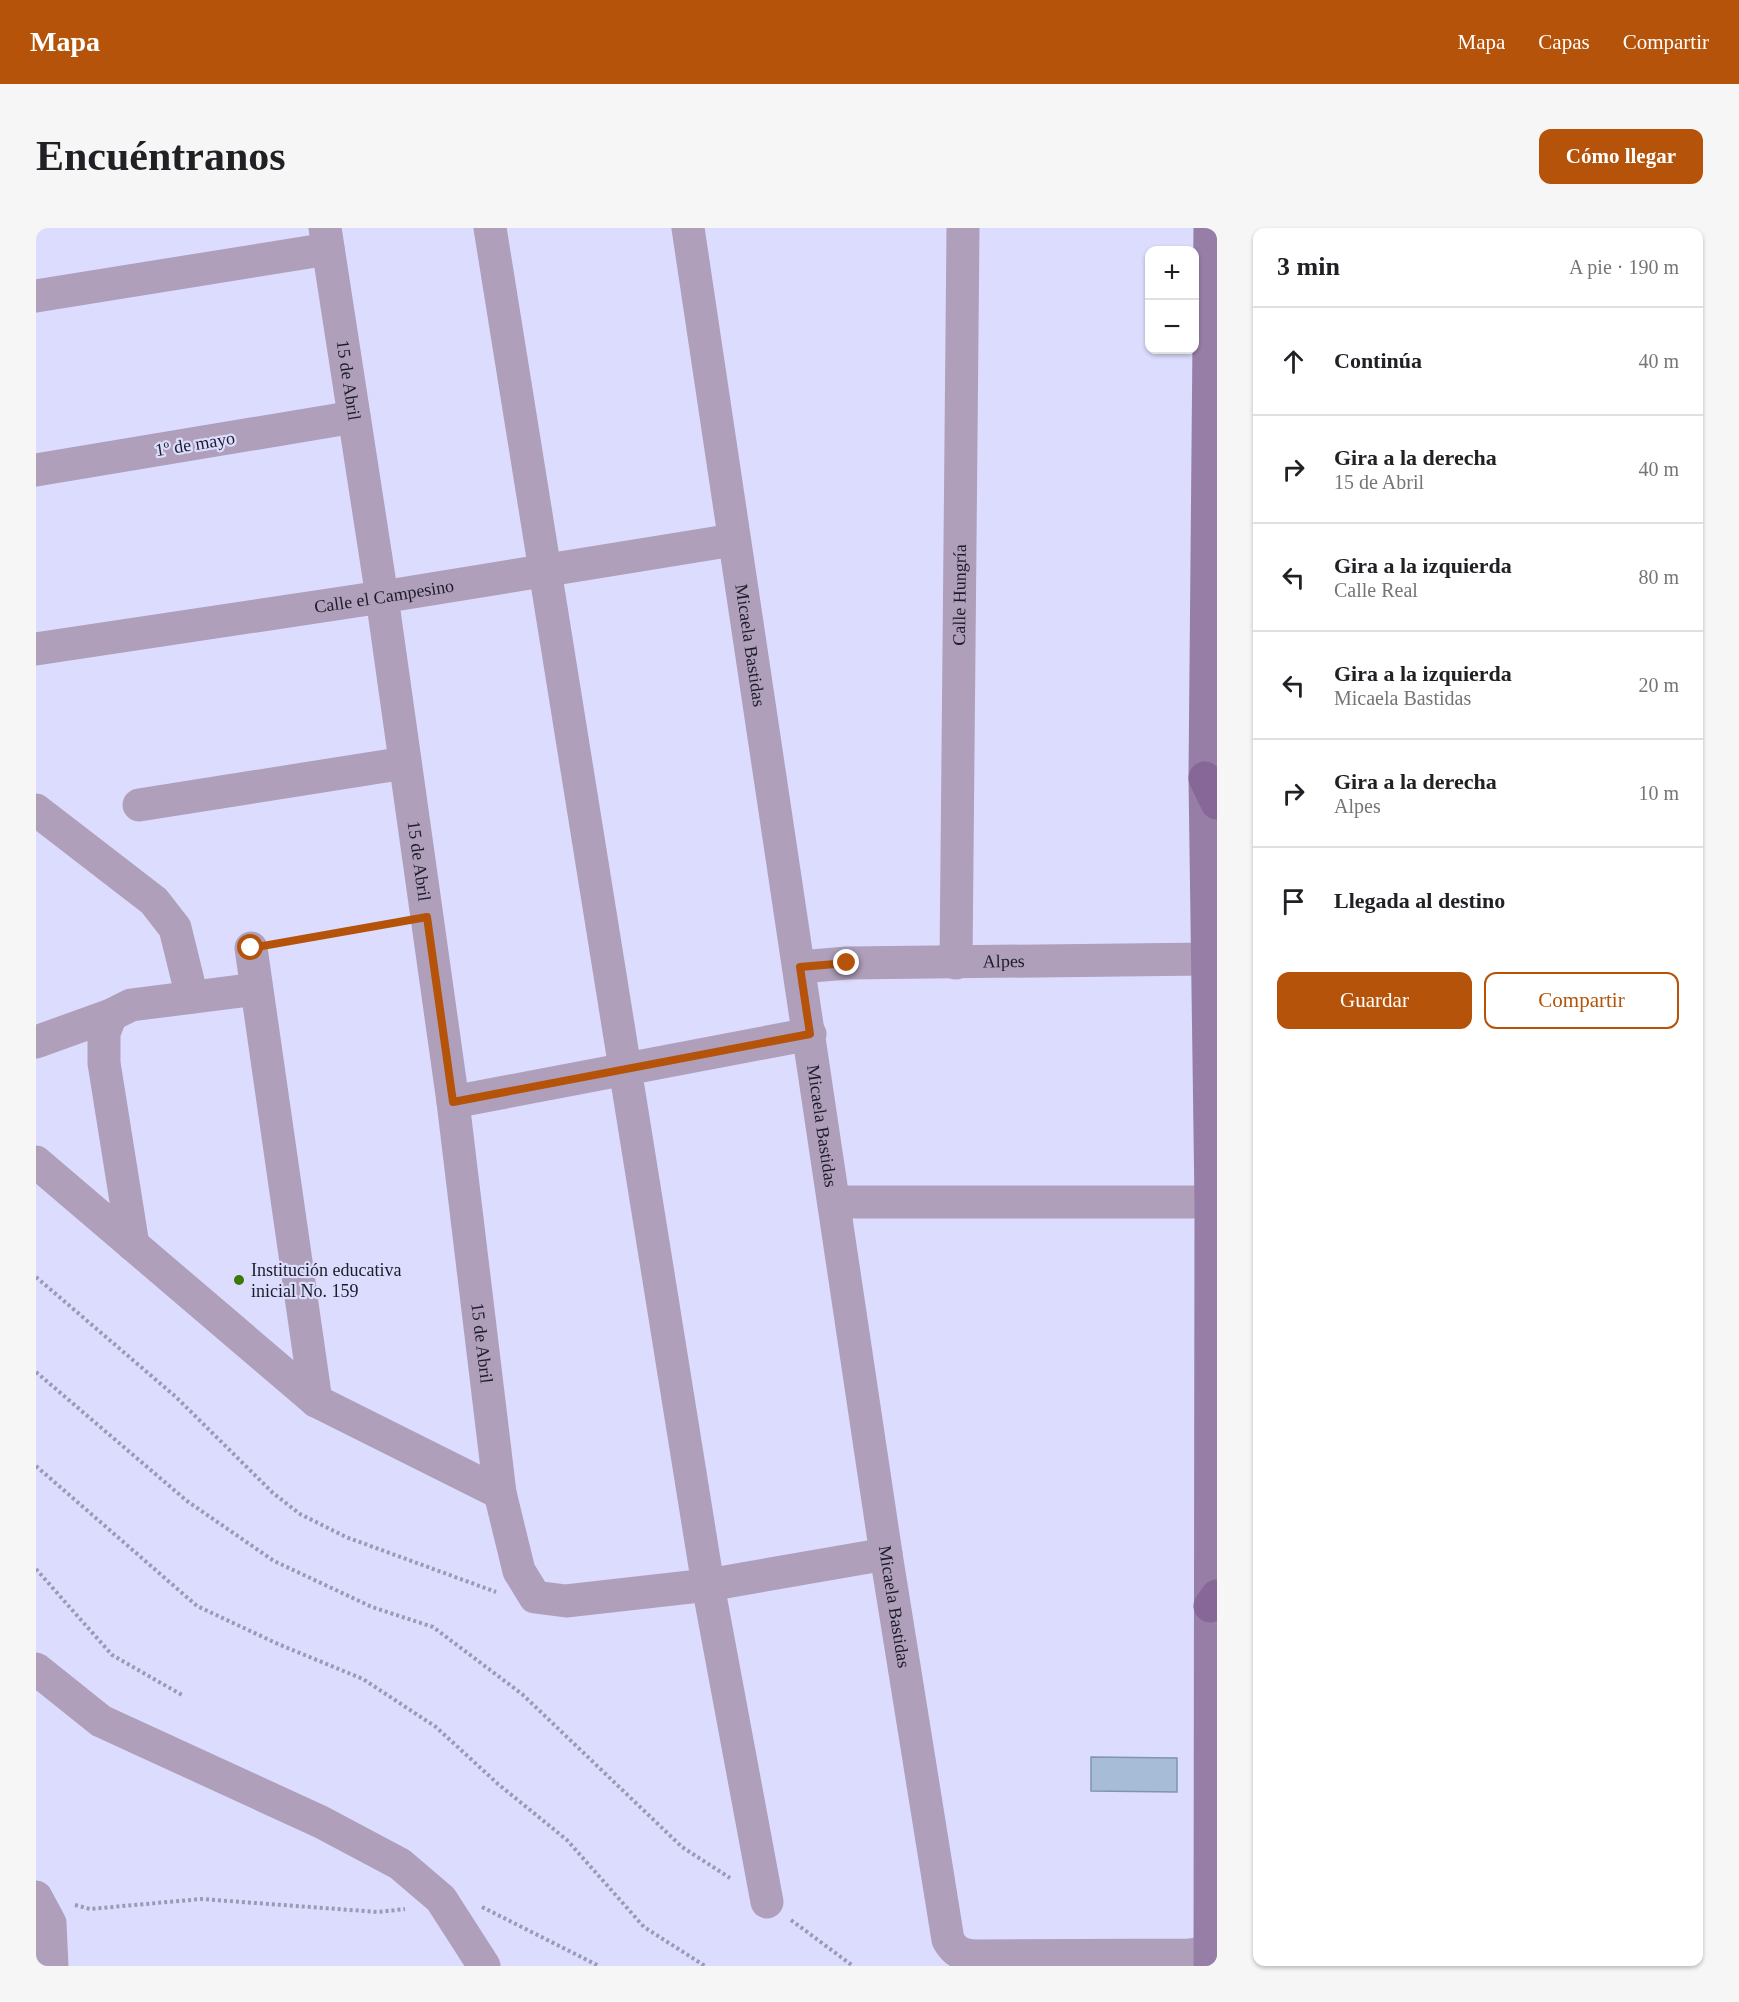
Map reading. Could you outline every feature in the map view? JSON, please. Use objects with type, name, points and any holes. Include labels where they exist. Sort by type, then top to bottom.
[{"type":"street","points":[[490,228],[627,1069],[708,1585],[767,1902]]},
{"type":"street","name":"Micaela Bastidas","points":[[688,228],[886,1554],[945,1929],[953,1950],[963,1955],[1212,1956]]},
{"type":"street","name":"Calle Hungría","points":[[956,963],[963,228]]},
{"type":"street","points":[[1210,228],[1209,959],[1214,1601],[1212,1956]]},
{"type":"street","points":[[36,296],[326,238]]},
{"type":"street","name":"15 de Abril","points":[[326,238],[382,597],[453,1102],[500,1492],[519,1571],[535,1597]]},
{"type":"street","name":"1º de mayo","points":[[36,470],[354,417]]},
{"type":"street","name":"Calle el Campesino","points":[[36,649],[382,597],[733,540]]},
{"type":"street","points":[[138,805],[405,763]]},
{"type":"street","points":[[36,810],[154,901],[175,928],[192,997]]},
{"type":"street","points":[[251,948],[316,1401]]},
{"type":"street","name":"Alpes","points":[[800,967],[847,963],[1209,959]]},
{"type":"street","points":[[36,1042],[111,1015],[131,1005],[256,988]]},
{"type":"street","points":[[111,1015],[104,1033],[104,1063],[133,1245]]},
{"type":"street","points":[[453,1102],[810,1034]]},
{"type":"street","points":[[36,1162],[316,1401],[500,1492]]},
{"type":"street","points":[[834,1202],[1211,1202]]},
{"type":"street","points":[[535,1597],[566,1601],[708,1585],[886,1554]]},
{"type":"street","points":[[36,1669],[101,1721],[321,1822],[400,1864],[441,1899],[484,1966]]},
{"type":"street","points":[[36,1897],[50,1923],[52,1966]]},
{"type":"path","points":[[251,948],[427,917]]},
{"type":"path","points":[[36,1276],[176,1397],[273,1493],[300,1514],[346,1537],[512,1598],[535,1597]]},
{"type":"path","points":[[36,1372],[186,1501],[274,1561],[372,1607],[433,1627],[522,1694],[682,1847],[767,1902],[853,1966]]},
{"type":"path","points":[[36,1466],[197,1606],[278,1644],[363,1679],[436,1727],[498,1784],[567,1840],[644,1927],[705,1966]]},
{"type":"path","points":[[36,1569],[112,1655],[182,1695]]},
{"type":"path","points":[[68,1903],[90,1909],[201,1899],[378,1912],[409,1909],[441,1899],[488,1908],[599,1966]]},
{"type":"building","points":[[1091,1757],[1177,1758],[1177,1792],[1091,1791]]},
{"type":"place","name":"Institución educativa inicial No. 159","points":[[239,1280]]},
{"type":"route","points":[[251,948],[427,917],[453,1102],[810,1034],[800,967],[847,963]]}]
